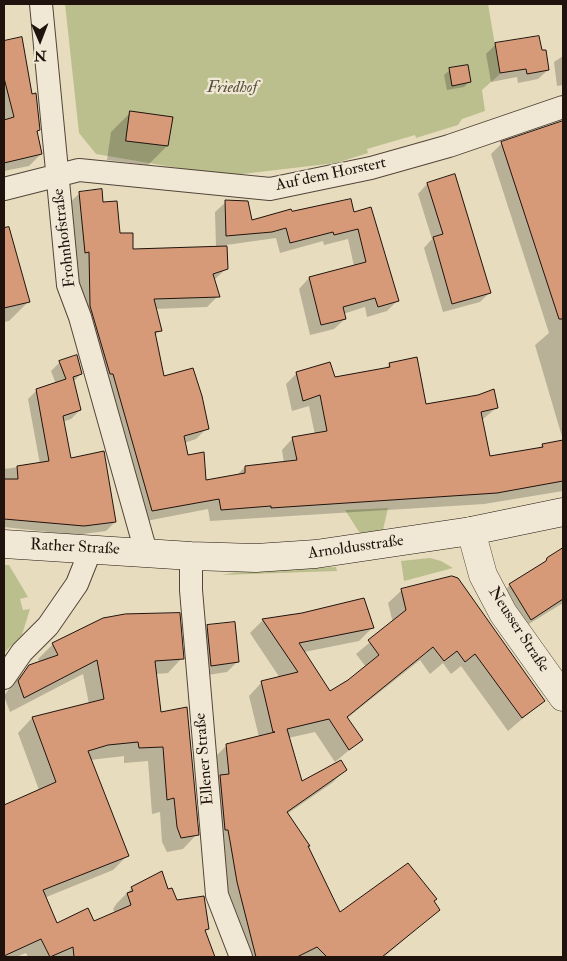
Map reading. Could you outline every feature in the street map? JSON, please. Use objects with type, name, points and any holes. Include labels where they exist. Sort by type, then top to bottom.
[{"type":"main road","name":"Arnoldusstraße","points":[[146,552],[191,556],[256,558],[316,554],[471,531],[563,512]]},
{"type":"main road","name":"Neusser Straße","points":[[471,531],[483,575],[503,613],[563,697]]},
{"type":"main road","name":"Rather Straße","points":[[4,544],[146,552]]},
{"type":"street","name":"Frohnhofstraße","points":[[42,4],[68,285],[80,317],[146,552]]},
{"type":"street","name":"Auf dem Horstert","points":[[4,189],[79,170],[270,189],[371,168],[441,148],[563,106]]},
{"type":"street","points":[[4,678],[22,652],[48,626],[77,584],[92,549]]},
{"type":"street","name":"Ellener Straße","points":[[191,556],[191,590],[216,895],[241,957]]},
{"type":"green space","name":"Friedhof","points":[[65,4],[488,4],[500,74],[482,90],[485,111],[462,119],[458,125],[416,138],[415,135],[367,149],[368,153],[336,163],[225,176],[96,154],[79,133]]},
{"type":"green space","points":[[388,508],[383,530],[361,535],[345,510]]},
{"type":"green space","points":[[430,558],[441,561],[453,568],[404,581],[401,561]]},
{"type":"green space","points":[[4,565],[9,565],[28,597],[20,599],[23,610],[30,609],[22,635],[4,653]]},
{"type":"green space","points":[[336,567],[337,571],[222,575],[241,571]]},
{"type":"building","points":[[539,36],[542,50],[546,50],[549,70],[527,74],[526,69],[500,73],[495,43]]},
{"type":"building","points":[[22,37],[32,94],[36,93],[40,130],[37,131],[42,154],[4,163],[4,120],[14,117],[4,78],[4,41]]},
{"type":"building","points":[[468,65],[471,82],[452,86],[449,68]]},
{"type":"building","points":[[130,111],[173,117],[168,146],[126,141]]},
{"type":"building","points":[[563,121],[563,319],[559,319],[501,142]]},
{"type":"building","points":[[455,174],[491,293],[452,304],[433,237],[443,234],[427,183]]},
{"type":"building","points":[[102,189],[103,202],[117,201],[120,233],[133,233],[133,249],[227,246],[228,269],[213,274],[220,297],[154,299],[162,331],[155,332],[164,376],[193,368],[202,396],[209,429],[184,436],[188,455],[204,452],[206,480],[245,473],[245,466],[297,460],[292,437],[327,431],[320,395],[303,401],[296,372],[330,362],[335,377],[390,367],[389,363],[417,357],[426,404],[478,395],[494,389],[498,408],[481,412],[490,456],[543,447],[542,444],[563,440],[563,481],[497,493],[221,510],[219,499],[152,511],[113,374],[110,374],[90,306],[89,252],[85,253],[79,192]]},
{"type":"building","points":[[351,199],[354,212],[371,207],[399,301],[378,307],[375,298],[343,307],[346,319],[321,325],[309,277],[366,262],[358,229],[334,235],[333,232],[290,243],[286,228],[272,232],[226,236],[225,200],[248,201],[252,220],[291,209],[292,211]]},
{"type":"building","points":[[9,227],[30,302],[4,308],[4,228]]},
{"type":"building","points":[[77,355],[82,374],[73,377],[81,410],[63,416],[71,458],[104,451],[116,522],[84,526],[4,519],[4,479],[18,479],[17,466],[49,461],[36,389],[66,379],[59,361]]},
{"type":"building","points":[[563,548],[563,599],[531,620],[509,584]]},
{"type":"building","points":[[452,576],[458,578],[545,701],[522,718],[475,654],[465,662],[457,651],[444,661],[433,647],[347,717],[363,740],[349,750],[329,719],[287,729],[302,781],[341,760],[347,770],[287,812],[310,846],[308,846],[340,912],[408,863],[437,899],[434,901],[440,910],[382,957],[327,957],[317,947],[297,957],[256,957],[237,882],[228,830],[225,830],[220,775],[229,774],[226,744],[275,732],[273,732],[261,681],[298,672],[262,619],[302,613],[364,598],[374,628],[299,643],[330,691],[348,680],[379,655],[368,640],[406,610],[401,589]]},
{"type":"building","points":[[180,613],[184,659],[155,661],[161,712],[187,707],[199,835],[181,838],[177,827],[174,798],[167,800],[163,747],[139,748],[138,742],[108,745],[88,751],[129,856],[43,890],[57,923],[88,908],[94,921],[131,905],[127,893],[133,891],[131,887],[162,871],[168,889],[172,888],[177,900],[204,896],[209,929],[205,930],[215,957],[74,957],[73,947],[50,957],[41,939],[4,956],[4,805],[56,782],[32,717],[104,699],[97,660],[24,698],[18,681],[29,665],[58,655],[52,643],[103,618],[125,614]]},
{"type":"building","points":[[235,622],[239,662],[211,666],[207,625]]}]
